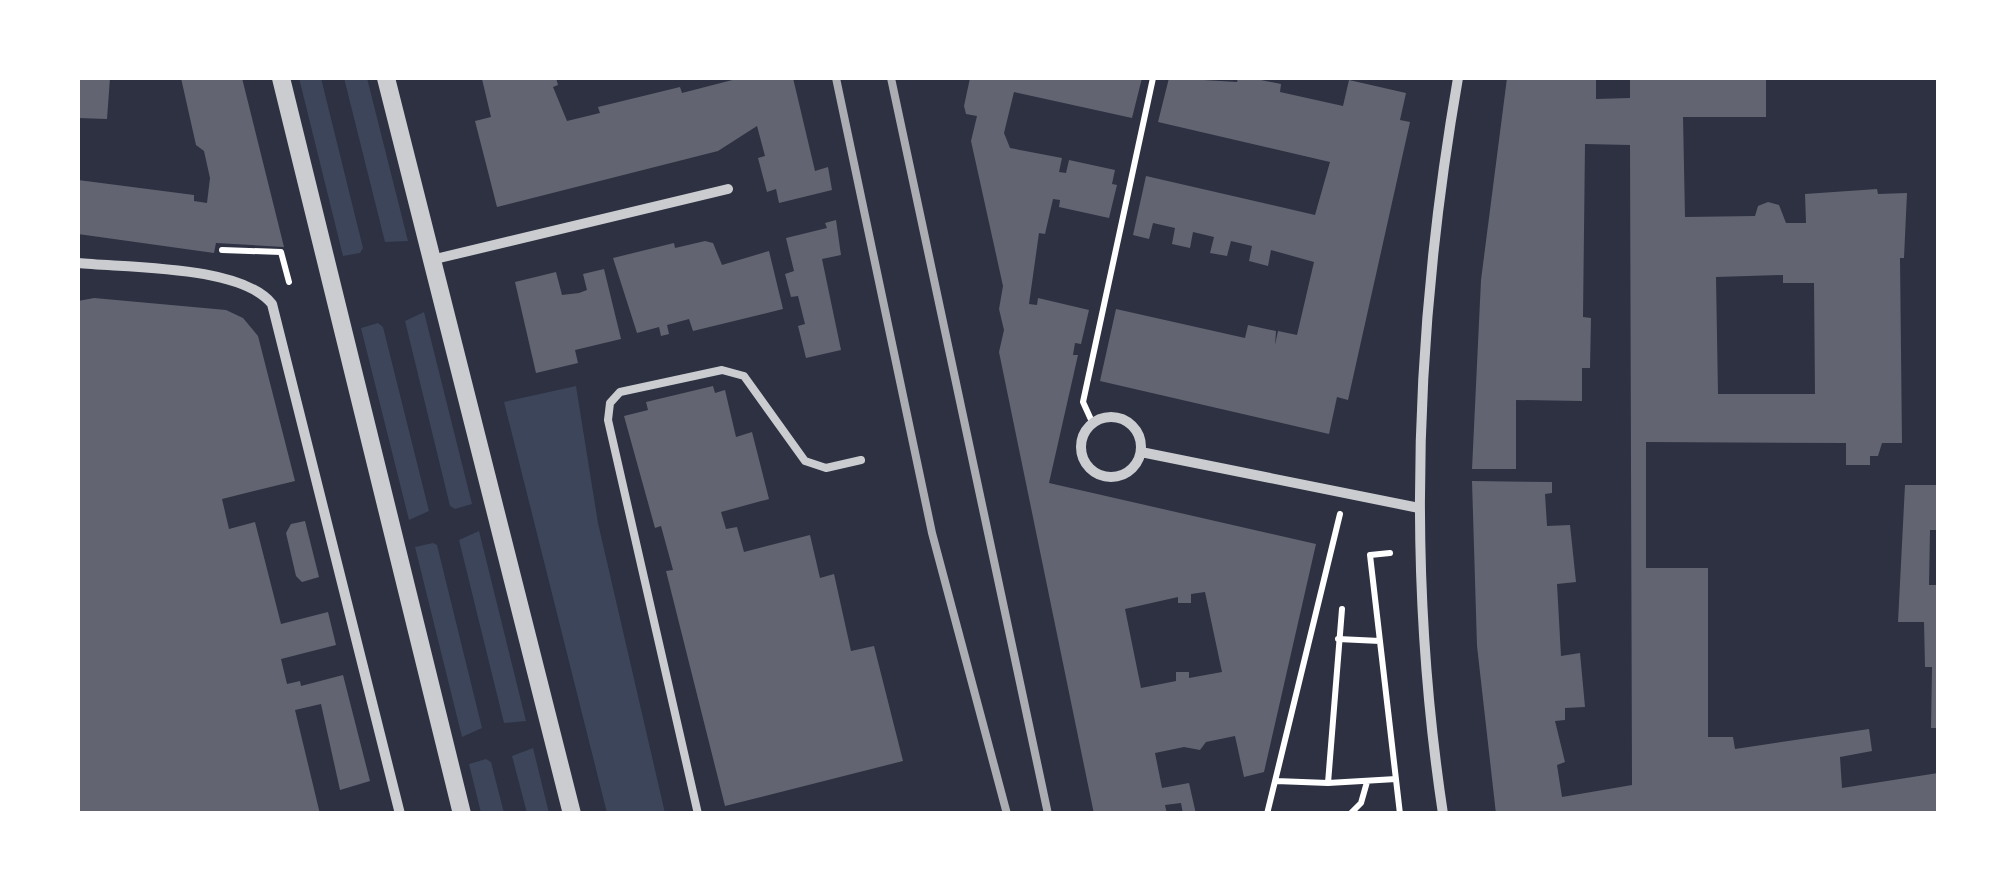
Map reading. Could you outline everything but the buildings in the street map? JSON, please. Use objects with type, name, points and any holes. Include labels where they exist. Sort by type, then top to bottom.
[{"type":"street","points":[[281,78],[462,814]]},
{"type":"street","points":[[386,78],[572,814]]},
{"type":"street","points":[[1442,814],[1419,508],[1431,295],[1444,156],[1458,78]]},
{"type":"street","points":[[430,260],[728,189]]},
{"type":"street","points":[[78,263],[220,277],[257,290],[272,304],[400,814]]},
{"type":"street","points":[[1108,418],[1130,424],[1140,436],[1141,452],[1126,474],[1099,475],[1082,454],[1082,440],[1093,424],[1108,418]]},
{"type":"street","points":[[1141,452],[1419,508]]},
{"type":"lane","points":[[698,814],[608,420],[610,403],[620,392],[722,370],[744,376],[805,461],[826,468],[861,460]]},
{"type":"path","points":[[1093,424],[1083,402],[1153,78]]},
{"type":"path","points":[[222,250],[281,252],[288,282]]},
{"type":"path","points":[[1267,814],[1345,493]]},
{"type":"path","points":[[1390,554],[1370,555],[1400,814]]},
{"type":"path","points":[[1328,784],[1342,610]]},
{"type":"path","points":[[1338,639],[1380,642]]},
{"type":"path","points":[[1276,781],[1328,784],[1396,778]]},
{"type":"path","points":[[1350,814],[1361,803],[1367,782]]},
{"type":"shaded area","points":[[299,78],[321,78],[363,248],[360,253],[343,256]]},
{"type":"shaded area","points":[[344,78],[367,78],[408,241],[385,242]]},
{"type":"shaded area","points":[[424,312],[472,504],[455,509],[450,506],[405,321]]},
{"type":"shaded area","points":[[378,323],[383,327],[429,511],[409,520],[361,328]]},
{"type":"shaded area","points":[[576,386],[598,523],[665,813],[607,813],[504,402]]},
{"type":"shaded area","points":[[479,531],[526,721],[504,723],[459,540]]},
{"type":"shaded area","points":[[437,545],[482,728],[462,737],[415,547]]},
{"type":"shaded area","points":[[533,748],[549,813],[527,813],[512,756]]},
{"type":"shaded area","points":[[486,759],[491,762],[504,813],[481,813],[469,764]]},
{"type":"railway","points":[[836,78],[932,533],[1007,814]]},
{"type":"railway","points":[[891,78],[1048,814]]}]
